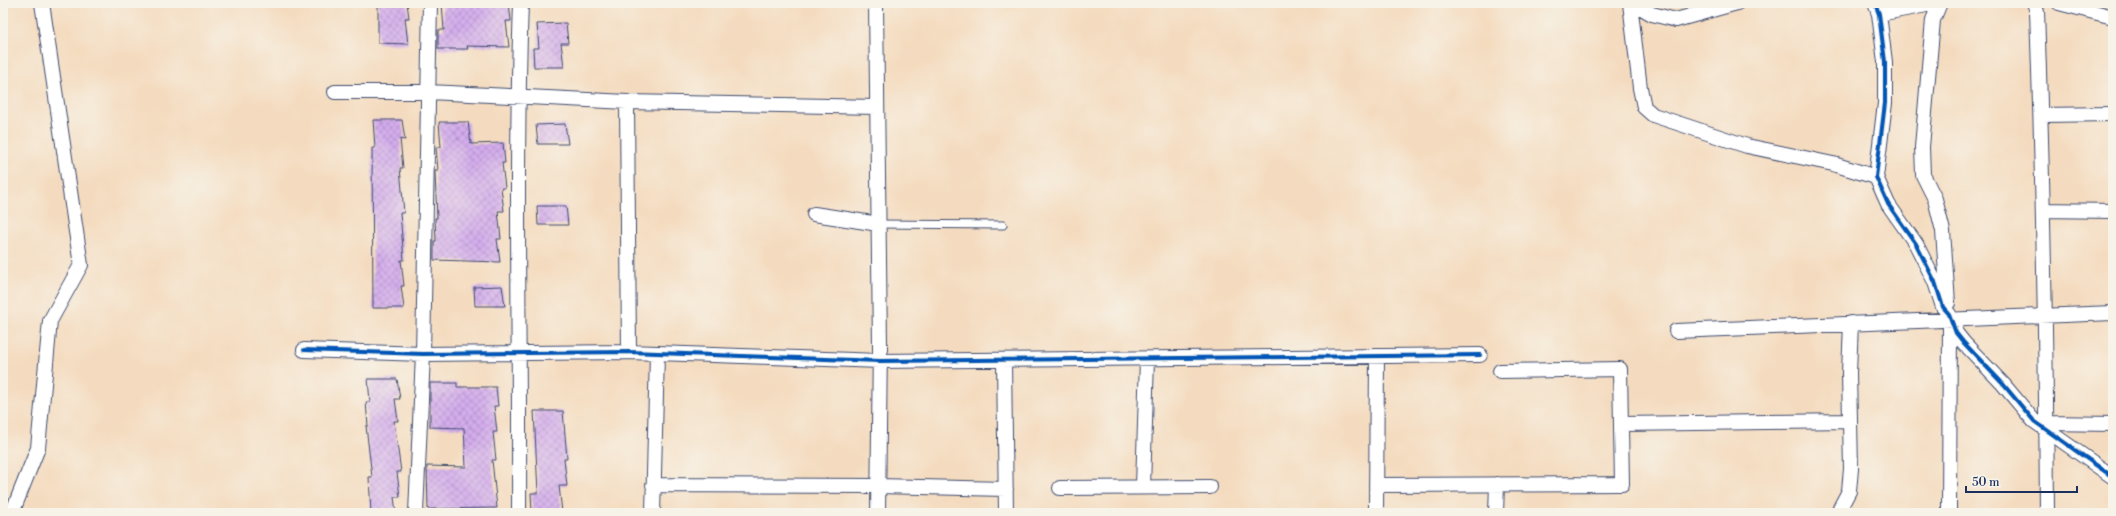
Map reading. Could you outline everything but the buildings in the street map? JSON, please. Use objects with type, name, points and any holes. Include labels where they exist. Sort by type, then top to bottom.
[{"type":"street","points":[[12,513],[38,448],[50,322],[81,265],[42,3]]},
{"type":"street","points":[[416,513],[423,354],[430,3]]},
{"type":"street","points":[[519,513],[520,353],[518,95],[520,3]]},
{"type":"street","points":[[876,3],[880,362],[878,513]]},
{"type":"street","points":[[1631,3],[1652,14],[1676,20],[1737,3]]},
{"type":"street","points":[[1631,3],[1640,88],[1644,107],[1653,116],[1747,146],[1833,164],[1876,177]]},
{"type":"street","points":[[1937,3],[1877,9],[1885,62],[1885,103],[1876,177],[1888,204],[1916,244],[1935,282],[1943,307],[1950,318],[1956,333],[2003,384],[2034,421],[2046,426],[2113,477]]},
{"type":"street","points":[[1940,3],[1934,20],[1922,147],[1923,175],[1935,199],[1943,231],[1950,318],[1949,513]]},
{"type":"street","points":[[2034,3],[2037,12],[2043,210],[2047,513]]},
{"type":"street","points":[[2059,3],[2113,17]]},
{"type":"street","points":[[335,92],[429,92],[518,95],[627,102],[877,106]]},
{"type":"street","points":[[627,102],[629,352]]},
{"type":"street","points":[[2040,115],[2113,114]]},
{"type":"street","points":[[2043,210],[2113,211]]},
{"type":"street","points":[[814,214],[879,224]]},
{"type":"street","points":[[1676,331],[1950,318],[2113,313]]},
{"type":"street","points":[[1840,513],[1840,508],[1849,491],[1849,373],[1852,323]]},
{"type":"street","points":[[304,350],[423,354],[629,352],[880,362],[1480,355]]},
{"type":"street","points":[[653,513],[657,353]]},
{"type":"street","points":[[1376,513],[1377,356]]},
{"type":"street","points":[[1143,488],[1147,359]]},
{"type":"street","points":[[1004,360],[1006,513]]},
{"type":"street","points":[[1376,485],[1622,484],[1620,369],[1500,371]]},
{"type":"street","points":[[1621,424],[1850,421]]},
{"type":"street","points":[[2046,426],[2113,424]]},
{"type":"street","points":[[1496,513],[1497,484]]},
{"type":"street","points":[[653,485],[878,486],[1006,489]]},
{"type":"street","points":[[1060,488],[1210,487]]},
{"type":"lane","points":[[879,224],[1003,225]]},
{"type":"cycle path","points":[[1875,3],[1879,14],[1885,62],[1885,103],[1876,177],[1888,204],[1916,244],[1935,282],[1943,307],[1949,314],[1956,333],[1964,343],[2003,384],[2034,421],[2113,477]]},
{"type":"cycle path","points":[[304,350],[423,354],[629,352],[880,361],[1480,355]]}]
